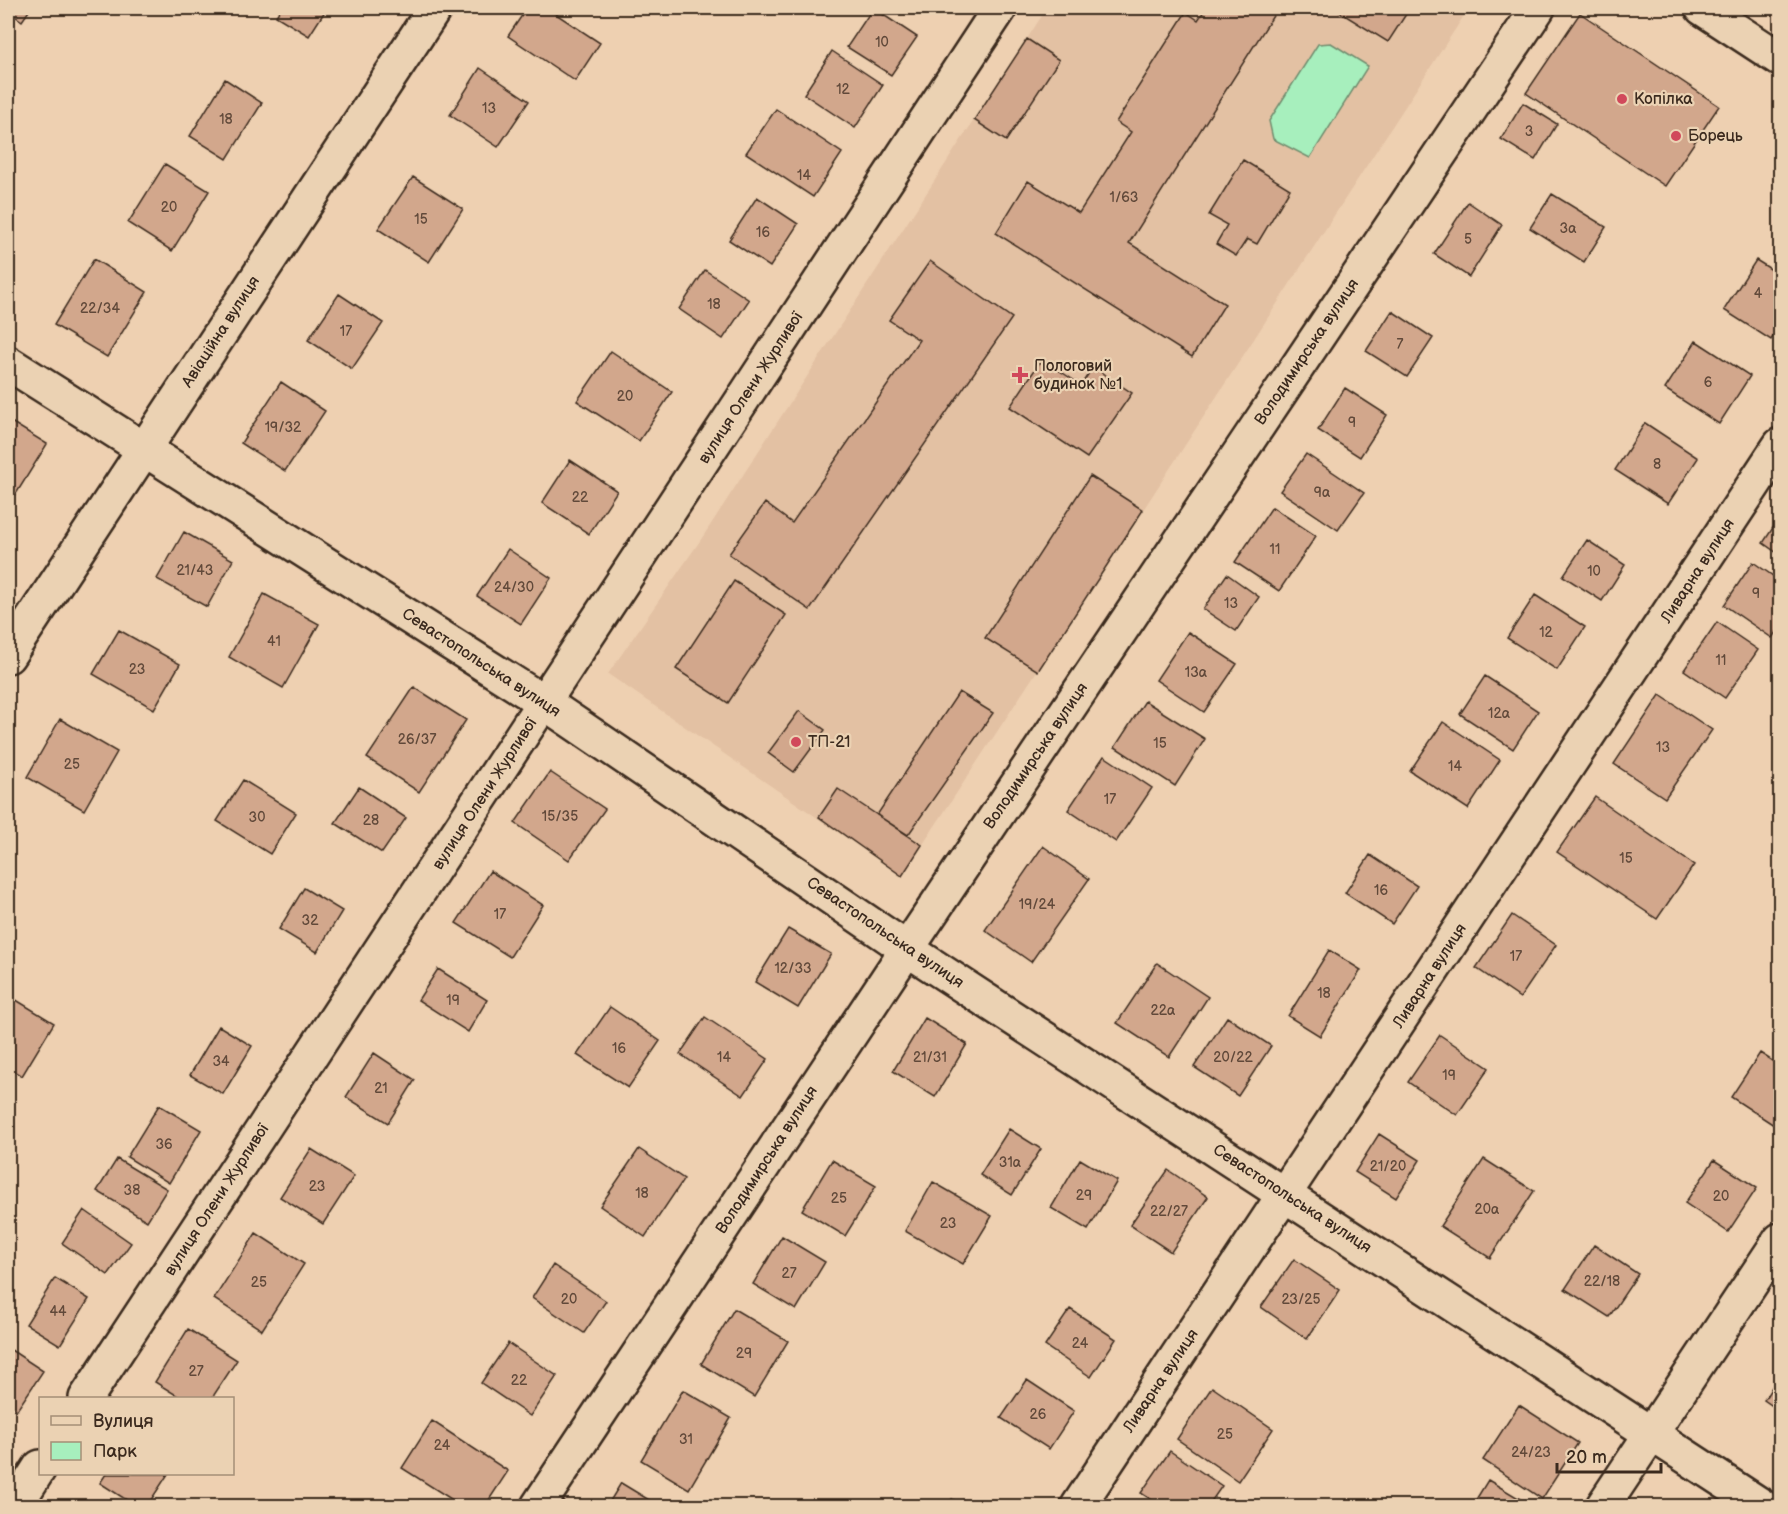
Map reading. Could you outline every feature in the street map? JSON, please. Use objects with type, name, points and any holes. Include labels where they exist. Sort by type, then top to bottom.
[{"type":"street","name":"Авіаційна вулиця","points":[[8,656],[435,8]]},
{"type":"street","name":"вулиця Олени Журливої","points":[[87,1397],[1000,8]]},
{"type":"street","name":"Володимирська вулиця","points":[[538,1506],[907,949],[1538,8]]},
{"type":"street","points":[[1702,8],[1780,59]]},
{"type":"street","name":"Севастопольська вулиця","points":[[8,363],[545,703],[907,949],[1762,1506]]},
{"type":"street","name":"Ливарна вулиця","points":[[1078,1506],[1780,446]]},
{"type":"street","points":[[1603,1506],[1780,1240]]},
{"type":"street","points":[[15,1506],[39,1469]]},
{"type":"shaded area","name":"Пологовий будинок №1","points":[[1047,8],[1469,8],[902,876],[608,674],[702,538]]},
{"type":"green space","points":[[1331,43],[1368,66],[1310,158],[1273,139],[1269,121],[1318,44]]},
{"type":"building","points":[[8,8],[31,8],[22,21],[8,11]]},
{"type":"building","points":[[281,8],[327,8],[309,36],[276,16]]},
{"type":"building","points":[[527,8],[547,8],[600,43],[575,81],[508,36]]},
{"type":"building","points":[[873,8],[917,37],[891,75],[847,47]]},
{"type":"building","points":[[917,8],[934,8],[929,15]]},
{"type":"building","points":[[1206,8],[1278,8],[1129,243],[1225,304],[1192,357],[996,233],[1028,181],[1079,213],[1131,132],[1116,122],[1186,12],[1198,20]]},
{"type":"building","points":[[1333,8],[1410,8],[1388,42]]},
{"type":"building","name":"Копілка","points":[[1580,13],[1719,106],[1665,186],[1526,93]]},
{"type":"building","points":[[1027,39],[1059,60],[1006,141],[974,120]]},
{"type":"building","points":[[832,51],[883,85],[855,128],[804,94]]},
{"type":"building","points":[[480,68],[529,101],[498,147],[450,115]]},
{"type":"building","points":[[225,79],[262,103],[227,159],[190,136]]},
{"type":"building","points":[[1523,103],[1557,124],[1535,160],[1501,139]]},
{"type":"building","points":[[776,109],[842,153],[813,197],[746,153]]},
{"type":"building","points":[[1243,160],[1290,189],[1257,244],[1247,239],[1236,256],[1216,244],[1227,225],[1209,215]]},
{"type":"building","points":[[165,164],[209,191],[172,251],[128,223]]},
{"type":"building","points":[[413,177],[463,209],[429,262],[378,229]]},
{"type":"building","points":[[1552,194],[1606,227],[1584,262],[1530,228]]},
{"type":"building","points":[[757,197],[798,224],[770,267],[729,240]]},
{"type":"building","points":[[1468,202],[1502,225],[1469,277],[1434,254]]},
{"type":"building","points":[[94,259],[147,292],[107,357],[54,325]]},
{"type":"building","points":[[1756,260],[1780,275],[1780,326],[1771,340],[1724,310]]},
{"type":"building","points":[[930,261],[1012,318],[810,610],[729,554],[765,503],[792,523],[919,340],[889,320]]},
{"type":"building","points":[[705,270],[749,300],[723,339],[679,309]]},
{"type":"building","points":[[339,294],[383,323],[352,369],[308,340]]},
{"type":"building","points":[[1392,311],[1433,338],[1407,377],[1366,351]]},
{"type":"building","points":[[1696,341],[1750,376],[1719,424],[1665,389]]},
{"type":"building","points":[[611,351],[672,392],[639,441],[577,401]]},
{"type":"building","points":[[1042,359],[1081,385],[1093,367],[1132,393],[1087,458],[1010,407]]},
{"type":"building","points":[[281,382],[325,411],[285,471],[241,443]]},
{"type":"building","points":[[1345,388],[1387,415],[1360,457],[1318,430]]},
{"type":"building","points":[[8,420],[47,444],[16,494],[8,489]]},
{"type":"building","points":[[1645,423],[1698,458],[1668,504],[1615,470]]},
{"type":"building","points":[[1306,454],[1364,493],[1338,530],[1280,491]]},
{"type":"building","points":[[570,460],[617,491],[589,534],[542,503]]},
{"type":"building","points":[[1090,476],[1143,510],[1038,671],[985,638]]},
{"type":"building","points":[[1272,507],[1316,536],[1279,591],[1235,562]]},
{"type":"building","points":[[1780,517],[1780,555],[1763,543]]},
{"type":"building","points":[[184,532],[233,560],[207,607],[157,579]]},
{"type":"building","points":[[1587,540],[1625,565],[1602,601],[1563,576]]},
{"type":"building","points":[[508,549],[551,578],[521,624],[477,596]]},
{"type":"building","points":[[1753,562],[1780,581],[1780,626],[1772,638],[1724,605]]},
{"type":"building","points":[[1227,574],[1259,597],[1236,631],[1203,609]]},
{"type":"building","points":[[734,581],[786,615],[728,703],[676,669]]},
{"type":"building","points":[[264,594],[319,624],[283,688],[229,657]]},
{"type":"building","points":[[1535,595],[1585,627],[1557,670],[1507,638]]},
{"type":"building","points":[[1717,622],[1758,650],[1725,698],[1684,670]]},
{"type":"building","points":[[119,630],[180,664],[154,709],[93,674]]},
{"type":"building","points":[[1188,632],[1237,664],[1204,712],[1156,680]]},
{"type":"building","points":[[1485,676],[1538,711],[1513,749],[1460,714]]},
{"type":"building","points":[[414,687],[466,720],[419,792],[367,758]]},
{"type":"building","points":[[959,692],[993,713],[908,835],[877,815]]},
{"type":"building","points":[[1660,695],[1712,730],[1665,798],[1614,764]]},
{"type":"building","points":[[1145,701],[1205,739],[1175,786],[1115,747]]},
{"type":"building","name":"ТП-21","points":[[799,711],[825,730],[794,772],[768,753]]},
{"type":"building","points":[[60,719],[117,752],[84,810],[27,777]]},
{"type":"building","points":[[1443,722],[1500,760],[1468,809],[1410,771]]},
{"type":"building","points":[[1104,756],[1152,788],[1116,842],[1068,810]]},
{"type":"building","points":[[550,772],[605,809],[569,860],[515,823]]},
{"type":"building","points":[[243,780],[296,813],[270,854],[217,821]]},
{"type":"building","points":[[359,787],[406,818],[382,853],[335,823]]},
{"type":"building","points":[[838,789],[922,845],[902,876],[819,817]]},
{"type":"building","points":[[1595,797],[1694,865],[1657,919],[1557,852]]},
{"type":"building","points":[[1043,846],[1089,879],[1031,962],[985,930]]},
{"type":"building","points":[[1370,855],[1417,886],[1392,924],[1345,893]]},
{"type":"building","points":[[490,871],[543,905],[510,957],[456,923]]},
{"type":"building","points":[[304,888],[342,911],[317,952],[279,929]]},
{"type":"building","points":[[1512,915],[1556,945],[1520,998],[1476,968]]},
{"type":"building","points":[[788,929],[831,954],[798,1008],[755,982]]},
{"type":"building","points":[[1329,950],[1361,970],[1320,1036],[1288,1016]]},
{"type":"building","points":[[1157,963],[1208,997],[1169,1057],[1117,1023]]},
{"type":"building","points":[[438,969],[487,1000],[468,1032],[418,1000]]},
{"type":"building","points":[[8,995],[54,1023],[22,1076],[8,1068]]},
{"type":"building","points":[[610,1007],[660,1041],[628,1088],[577,1055]]},
{"type":"building","points":[[705,1017],[768,1059],[743,1096],[680,1054]]},
{"type":"building","points":[[1227,1017],[1271,1046],[1238,1096],[1194,1067]]},
{"type":"building","points":[[925,1018],[967,1044],[935,1097],[893,1071]]},
{"type":"building","points":[[219,1026],[252,1046],[223,1094],[190,1075]]},
{"type":"building","points":[[1440,1035],[1489,1068],[1457,1115],[1408,1082]]},
{"type":"building","points":[[374,1053],[415,1080],[388,1123],[346,1097]]},
{"type":"building","points":[[1760,1053],[1780,1066],[1780,1129],[1731,1097]]},
{"type":"building","points":[[159,1105],[201,1130],[169,1183],[127,1157]]},
{"type":"building","points":[[1009,1129],[1041,1149],[1012,1195],[980,1175]]},
{"type":"building","points":[[1379,1134],[1420,1160],[1396,1198],[1355,1172]]},
{"type":"building","points":[[311,1149],[354,1176],[323,1224],[280,1197]]},
{"type":"building","points":[[639,1149],[684,1179],[645,1237],[600,1206]]},
{"type":"building","points":[[117,1159],[167,1189],[147,1221],[97,1191]]},
{"type":"building","points":[[1080,1159],[1117,1181],[1088,1230],[1051,1208]]},
{"type":"building","points":[[1484,1159],[1534,1191],[1490,1258],[1440,1226]]},
{"type":"building","points":[[832,1160],[876,1186],[845,1236],[802,1210]]},
{"type":"building","points":[[1714,1160],[1757,1188],[1728,1232],[1685,1203]]},
{"type":"building","points":[[1168,1170],[1208,1197],[1171,1252],[1130,1225]]},
{"type":"building","points":[[933,1182],[992,1216],[963,1264],[905,1231]]},
{"type":"building","points":[[84,1210],[131,1243],[108,1275],[62,1243]]},
{"type":"building","points":[[256,1233],[304,1264],[262,1330],[214,1299]]},
{"type":"building","points":[[782,1236],[825,1262],[796,1310],[753,1284]]},
{"type":"building","points":[[1594,1245],[1638,1274],[1609,1317],[1565,1289]]},
{"type":"building","points":[[1294,1259],[1340,1290],[1307,1339],[1261,1307]]},
{"type":"building","points":[[553,1265],[606,1301],[584,1333],[532,1298]]},
{"type":"building","points":[[55,1278],[89,1299],[60,1345],[26,1324]]},
{"type":"building","points":[[734,1309],[788,1341],[754,1397],[701,1364]]},
{"type":"building","points":[[1070,1309],[1116,1339],[1091,1377],[1045,1346]]},
{"type":"building","points":[[188,1329],[237,1360],[213,1397],[179,1397],[155,1382]]},
{"type":"building","points":[[508,1343],[557,1376],[530,1416],[481,1383]]},
{"type":"building","points":[[8,1348],[43,1371],[17,1410],[8,1404]]},
{"type":"building","points":[[1780,1374],[1780,1411],[1764,1400]]},
{"type":"building","points":[[1027,1380],[1074,1411],[1049,1449],[1001,1418]]},
{"type":"building","points":[[1212,1387],[1273,1429],[1238,1481],[1177,1439]]},
{"type":"building","points":[[683,1390],[731,1418],[689,1489],[641,1460]]},
{"type":"building","points":[[1519,1405],[1578,1443],[1542,1499],[1483,1460]]},
{"type":"building","points":[[432,1421],[508,1471],[485,1506],[462,1506],[402,1468]]},
{"type":"building","points":[[1170,1451],[1222,1486],[1208,1506],[1161,1506],[1141,1493]]},
{"type":"building","points":[[105,1475],[167,1475],[147,1506],[136,1506],[100,1483]]},
{"type":"building","points":[[1488,1480],[1532,1506],[1472,1506]]},
{"type":"building","points":[[621,1483],[659,1506],[607,1506]]},
{"type":"building","points":[[952,1499],[964,1506],[947,1506]]},
{"type":"place","name":"Копілка","points":[[1622,99]]},
{"type":"place","name":"Борець","points":[[1676,136]]},
{"type":"place","name":"Пологовий будинок №1","points":[[1020,375]]},
{"type":"place","name":"ТП-21","points":[[796,742]]}]
